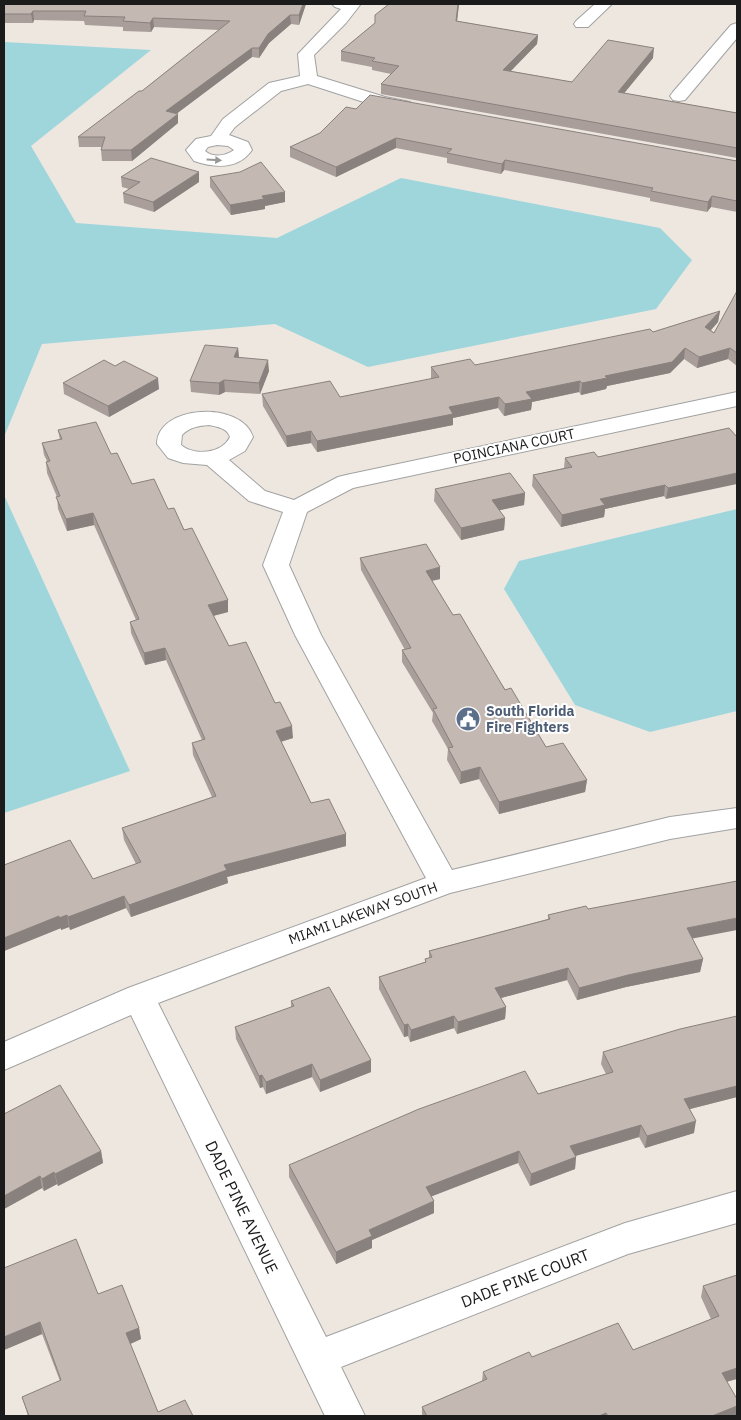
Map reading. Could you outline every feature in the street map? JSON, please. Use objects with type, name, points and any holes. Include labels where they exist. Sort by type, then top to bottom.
[{"type":"street","points":[[309,79],[306,54],[340,20],[352,5],[340,4]]},
{"type":"street","points":[[582,24],[604,4]]},
{"type":"street","points":[[679,96],[737,28]]},
{"type":"street","points":[[217,140],[229,123],[275,88],[309,79],[382,102],[421,109]]},
{"type":"street","name":"POINCIANA COURT","points":[[296,508],[346,482],[737,399]]},
{"type":"street","points":[[214,458],[256,496],[296,508],[276,565],[308,635],[444,883]]},
{"type":"street","name":"MIAMI LAKEWAY SOUTH","points":[[4,1057],[139,997],[444,883],[670,828],[737,818]]},
{"type":"street","name":"DADE PINE AVENUE","points":[[139,997],[345,1416]]},
{"type":"street","name":"DADE PINE COURT","points":[[316,1359],[625,1239],[737,1207]]},
{"type":"water","points":[[4,42],[151,50],[31,146],[76,223],[277,238],[401,178],[660,228],[692,260],[656,309],[368,367],[275,324],[42,344],[4,437]]},
{"type":"water","points":[[4,495],[130,771],[4,813]]},
{"type":"water","points":[[737,509],[737,711],[650,732],[575,705],[504,589],[519,561]]},
{"type":"building","points":[[4,4],[303,4],[299,15],[290,15],[268,34],[259,48],[252,48],[166,111],[178,114],[131,150],[101,150],[105,137],[78,137],[139,91],[142,91],[230,21],[153,18],[150,23],[123,21],[125,17],[84,16],[86,11],[33,11],[31,14],[4,14]]},
{"type":"building","points":[[389,4],[458,4],[456,21],[538,35],[503,70],[572,82],[608,40],[654,48],[618,92],[737,113],[737,148],[381,84],[399,66],[372,61],[375,58],[341,51],[375,23],[375,15]]},
{"type":"building","points":[[370,95],[737,161],[737,201],[712,196],[708,202],[651,191],[653,188],[505,160],[502,164],[447,153],[452,149],[396,138],[336,167],[290,147],[320,133],[346,107],[356,109]]},
{"type":"building","points":[[151,158],[199,172],[153,202],[123,193],[140,182],[121,177]]},
{"type":"building","points":[[261,162],[285,192],[262,196],[264,199],[230,205],[210,177],[240,172]]},
{"type":"building","points":[[737,291],[737,353],[730,348],[699,357],[685,348],[672,362],[605,376],[607,378],[582,383],[580,381],[526,392],[532,399],[505,404],[499,397],[449,407],[453,414],[317,441],[311,431],[286,436],[262,394],[330,381],[340,397],[439,377],[431,367],[470,359],[475,365],[650,329],[653,332],[720,311],[705,327],[714,333]]},
{"type":"building","points":[[205,345],[238,348],[234,357],[268,360],[259,383],[224,380],[219,383],[190,381]]},
{"type":"building","points":[[104,360],[115,366],[124,361],[158,378],[108,406],[63,383]]},
{"type":"building","points":[[96,422],[111,454],[117,453],[132,484],[154,479],[168,509],[174,508],[184,530],[192,528],[228,600],[208,605],[229,646],[246,642],[275,703],[280,702],[292,726],[276,731],[311,803],[329,799],[346,834],[224,865],[227,870],[129,905],[124,896],[68,917],[67,915],[59,918],[59,916],[4,938],[4,865],[70,840],[93,879],[141,862],[122,828],[216,796],[192,743],[205,739],[165,648],[144,653],[130,622],[139,619],[93,513],[66,519],[56,497],[60,496],[46,462],[50,461],[42,443],[62,439],[58,430]]},
{"type":"building","points":[[729,428],[737,437],[737,473],[668,488],[665,485],[600,499],[605,505],[562,515],[533,475],[572,467],[565,458],[594,452],[598,457]]},
{"type":"building","points":[[510,473],[525,493],[492,500],[505,518],[461,528],[435,489]]},
{"type":"building","points":[[426,544],[440,567],[426,571],[453,615],[460,614],[505,690],[511,688],[546,747],[563,743],[587,780],[499,802],[480,767],[461,772],[448,748],[453,747],[433,709],[437,708],[402,650],[411,648],[360,558]]},
{"type":"building","points":[[737,881],[737,918],[687,928],[703,959],[579,988],[568,968],[495,988],[506,1007],[458,1022],[454,1016],[411,1030],[408,1024],[404,1025],[379,977],[426,962],[425,959],[432,957],[429,951],[550,919],[548,915],[586,906],[588,909]]},
{"type":"building","points":[[329,987],[371,1060],[320,1080],[312,1064],[266,1082],[262,1075],[259,1076],[235,1027],[294,1006],[291,1001]]},
{"type":"building","points":[[737,1016],[737,1086],[684,1099],[696,1121],[647,1136],[641,1125],[570,1146],[576,1157],[531,1174],[519,1151],[426,1187],[434,1201],[369,1230],[372,1236],[336,1252],[289,1165],[419,1109],[525,1071],[538,1094],[613,1072],[603,1052],[680,1029]]},
{"type":"building","points":[[60,1085],[101,1151],[55,1174],[54,1172],[42,1179],[40,1176],[4,1196],[4,1114]]},
{"type":"building","points":[[76,1239],[98,1294],[122,1285],[139,1328],[126,1333],[158,1412],[185,1400],[193,1416],[29,1416],[22,1397],[61,1380],[40,1322],[4,1337],[4,1268]]},
{"type":"building","points":[[737,1275],[737,1368],[722,1373],[737,1399],[737,1406],[712,1416],[608,1416],[606,1413],[599,1416],[427,1416],[422,1407],[487,1379],[483,1372],[529,1352],[532,1357],[618,1323],[633,1350],[719,1316],[703,1286]]},
{"type":"place","name":"South Florida Fire Fighters","points":[[468,719]]}]
